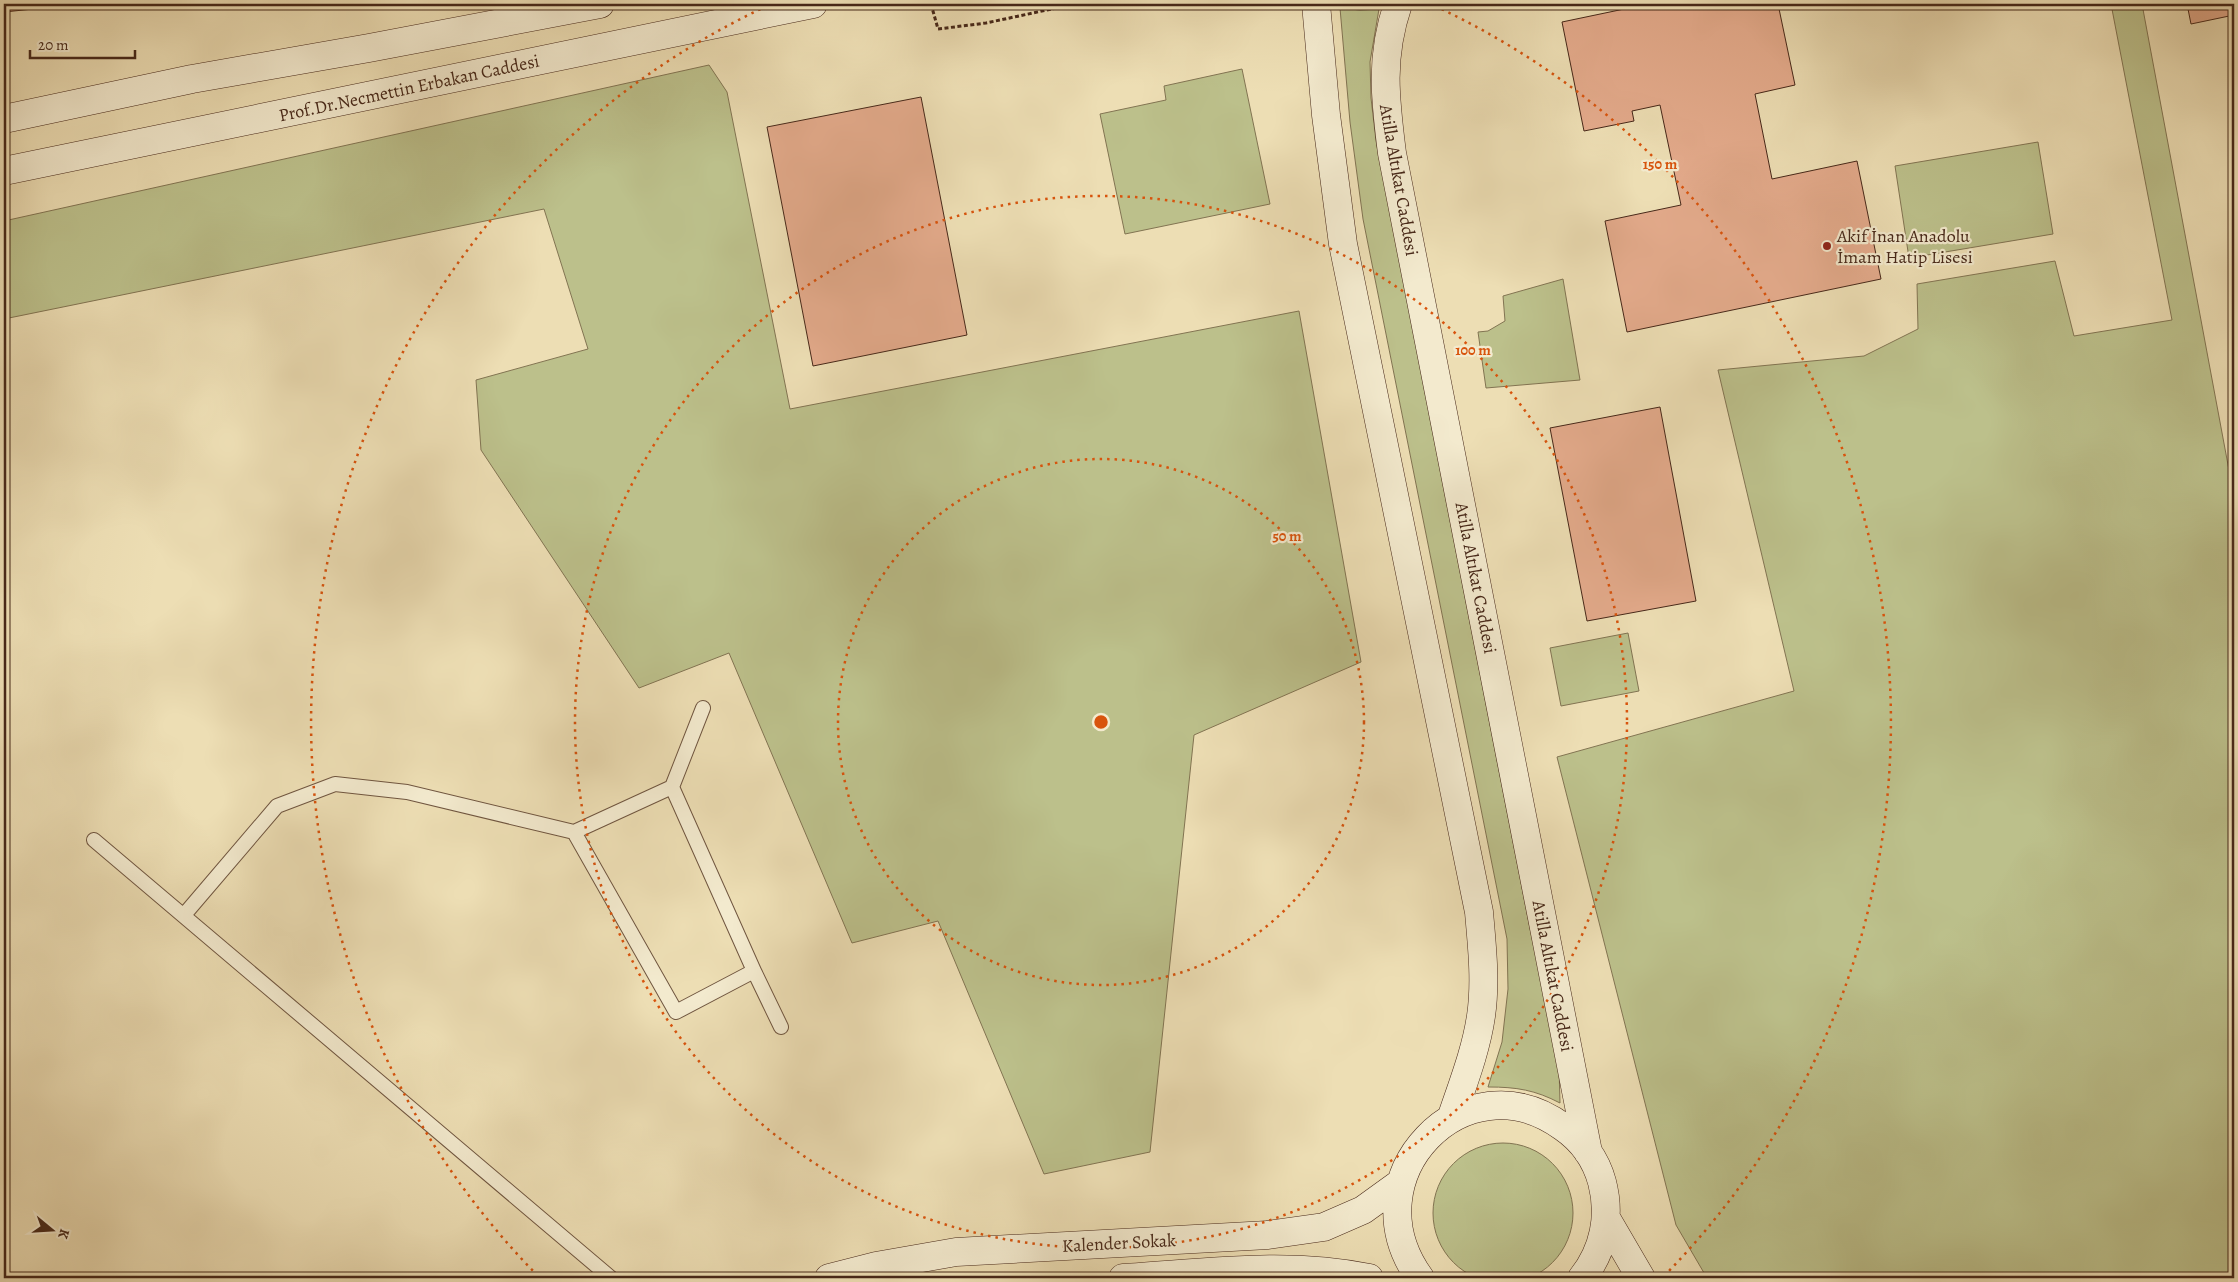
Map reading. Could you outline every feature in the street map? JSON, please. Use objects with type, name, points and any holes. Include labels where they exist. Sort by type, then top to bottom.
[{"type":"street","points":[[4,119],[192,79],[369,48],[600,4]]},
{"type":"street","name":"Prof.Dr.Necmettin Erbakan Caddesi","points":[[4,171],[813,4]]},
{"type":"street","points":[[1316,4],[1326,115],[1344,244],[1479,912],[1483,961],[1481,1016],[1468,1066],[1451,1119]]},
{"type":"street","name":"Atilla Altıkat Caddesi","points":[[1398,4],[1387,44],[1384,70],[1385,100],[1392,153],[1588,1152]]},
{"type":"street","points":[[1420,1278],[1404,1253],[1397,1226],[1397,1198],[1410,1158],[1418,1146],[1439,1126],[1451,1119],[1484,1108],[1519,1107],[1546,1116],[1570,1131],[1588,1152],[1602,1183],[1606,1218],[1601,1245],[1582,1278]]},
{"type":"street","name":"Kalender Sokak","points":[[829,1278],[876,1266],[956,1252],[1268,1234],[1324,1226],[1363,1210],[1400,1184]]},
{"type":"street","points":[[1606,1218],[1641,1278]]},
{"type":"street","name":"Kalender Sokak","points":[[1123,1278],[1287,1268],[1337,1271],[1369,1278]]},
{"type":"lane","points":[[184,915],[277,806],[335,784],[407,792],[574,832],[672,787],[703,708]]},
{"type":"lane","points":[[672,787],[781,1027]]},
{"type":"lane","points":[[574,832],[676,1012],[754,971]]},
{"type":"lane","points":[[94,840],[611,1278]]},
{"type":"path","points":[[931,4],[938,29],[986,22],[1075,4]]},
{"type":"green space","points":[[2111,4],[2142,4],[2234,497],[2234,1278],[1707,1278],[1676,1225],[1557,757],[1794,691],[1718,370],[1864,356],[1918,329],[1917,284],[2055,261],[2074,336],[2172,320]]},
{"type":"green space","points":[[1340,8],[1379,9],[1370,62],[1371,98],[1376,141],[1528,918],[1559,1067],[1560,1103],[1525,1090],[1488,1087],[1502,1042],[1508,989],[1507,939],[1363,219],[1350,122]]},
{"type":"green space","points":[[709,65],[727,92],[790,409],[1299,311],[1361,662],[1194,735],[1150,1152],[1044,1174],[938,921],[852,943],[729,653],[639,688],[481,450],[476,380],[588,349],[544,209],[4,319],[4,221]]},
{"type":"green space","points":[[1242,69],[1270,204],[1125,234],[1100,114],[1166,100],[1164,86]]},
{"type":"green space","points":[[2038,142],[2053,234],[1909,258],[1895,166]]},
{"type":"green space","points":[[1563,279],[1580,380],[1486,388],[1478,332],[1488,331],[1505,321],[1503,296]]},
{"type":"green space","points":[[4,382],[8,431],[4,443]]},
{"type":"green space","points":[[1628,633],[1639,691],[1561,706],[1550,648]]},
{"type":"green space","points":[[1503,1143],[1517,1144],[1530,1148],[1553,1163],[1568,1186],[1572,1199],[1572,1227],[1568,1240],[1553,1263],[1530,1278],[1517,1282],[1503,1283],[1489,1282],[1476,1278],[1453,1263],[1438,1240],[1434,1227],[1433,1213],[1434,1199],[1438,1186],[1453,1163],[1476,1148],[1489,1144]]},
{"type":"building","points":[[4,4],[72,4],[72,5],[4,12]]},
{"type":"building","points":[[1648,4],[1778,4],[1795,85],[1755,94],[1772,179],[1857,161],[1881,279],[1627,332],[1605,221],[1681,205],[1660,105],[1632,111],[1634,121],[1584,131],[1562,22]]},
{"type":"building","points":[[1864,4],[1886,4],[1864,8]]},
{"type":"building","points":[[2187,4],[2234,4],[2234,15],[2191,24]]},
{"type":"building","points":[[921,97],[967,335],[813,366],[767,127]]},
{"type":"building","points":[[1660,407],[1696,601],[1587,621],[1550,428]]},
{"type":"place","name":"Akif İnan Anadolu İmam Hatip Lisesi","points":[[1827,246]]}]
